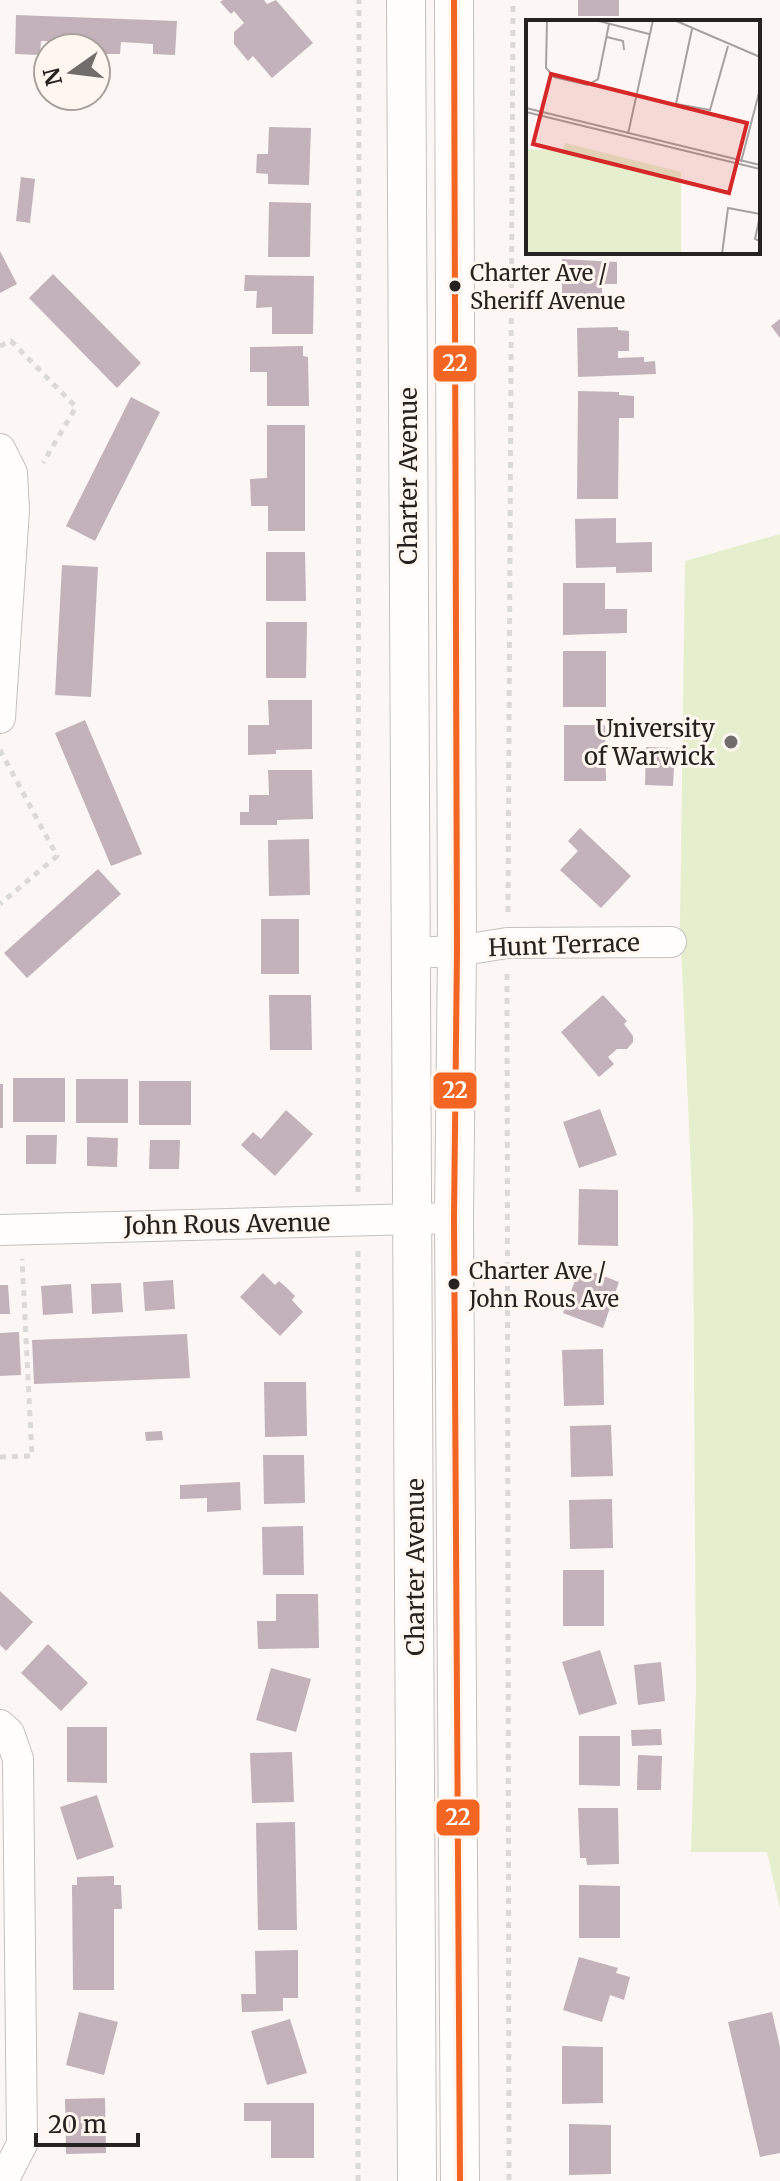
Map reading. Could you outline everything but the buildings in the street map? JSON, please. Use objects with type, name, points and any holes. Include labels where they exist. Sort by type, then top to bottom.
[{"type":"street","name":"Charter Avenue","points":[[406,0],[417,2181]]},
{"type":"street","name":"Charter Avenue","points":[[454,0],[457,951],[454,1218],[460,2181]]},
{"type":"street","points":[[0,449],[12,473],[14,510],[0,718]]},
{"type":"street","name":"Hunt Terrace","points":[[457,951],[507,943],[671,942]]},
{"type":"street","points":[[411,953],[457,951]]},
{"type":"street","name":"John Rous Avenue","points":[[10,1230],[454,1218]]},
{"type":"street","points":[[0,1725],[9,1733],[18,1759],[22,2128],[22,2144],[3,2181]]},
{"type":"path","points":[[358,2181],[359,0]]},
{"type":"path","points":[[509,2181],[507,943],[513,0]]},
{"type":"path","points":[[0,346],[11,341],[76,407],[14,510]]},
{"type":"path","points":[[0,750],[57,856],[0,904]]},
{"type":"path","points":[[0,1457],[32,1456],[10,1230]]},
{"type":"green space","points":[[780,534],[780,1909],[767,1852],[691,1852],[696,1689],[693,1219],[680,923],[685,561]]},
{"type":"transit line","name":"22","points":[[454,0],[457,951],[454,1218],[460,2181]]},
{"type":"place","name":"Charter Ave / Sheriff Avenue","points":[[455,286]]},
{"type":"place","name":"University of Warwick","points":[[731,742]]},
{"type":"place","name":"Charter Ave / John Rous Ave","points":[[454,1284]]}]
